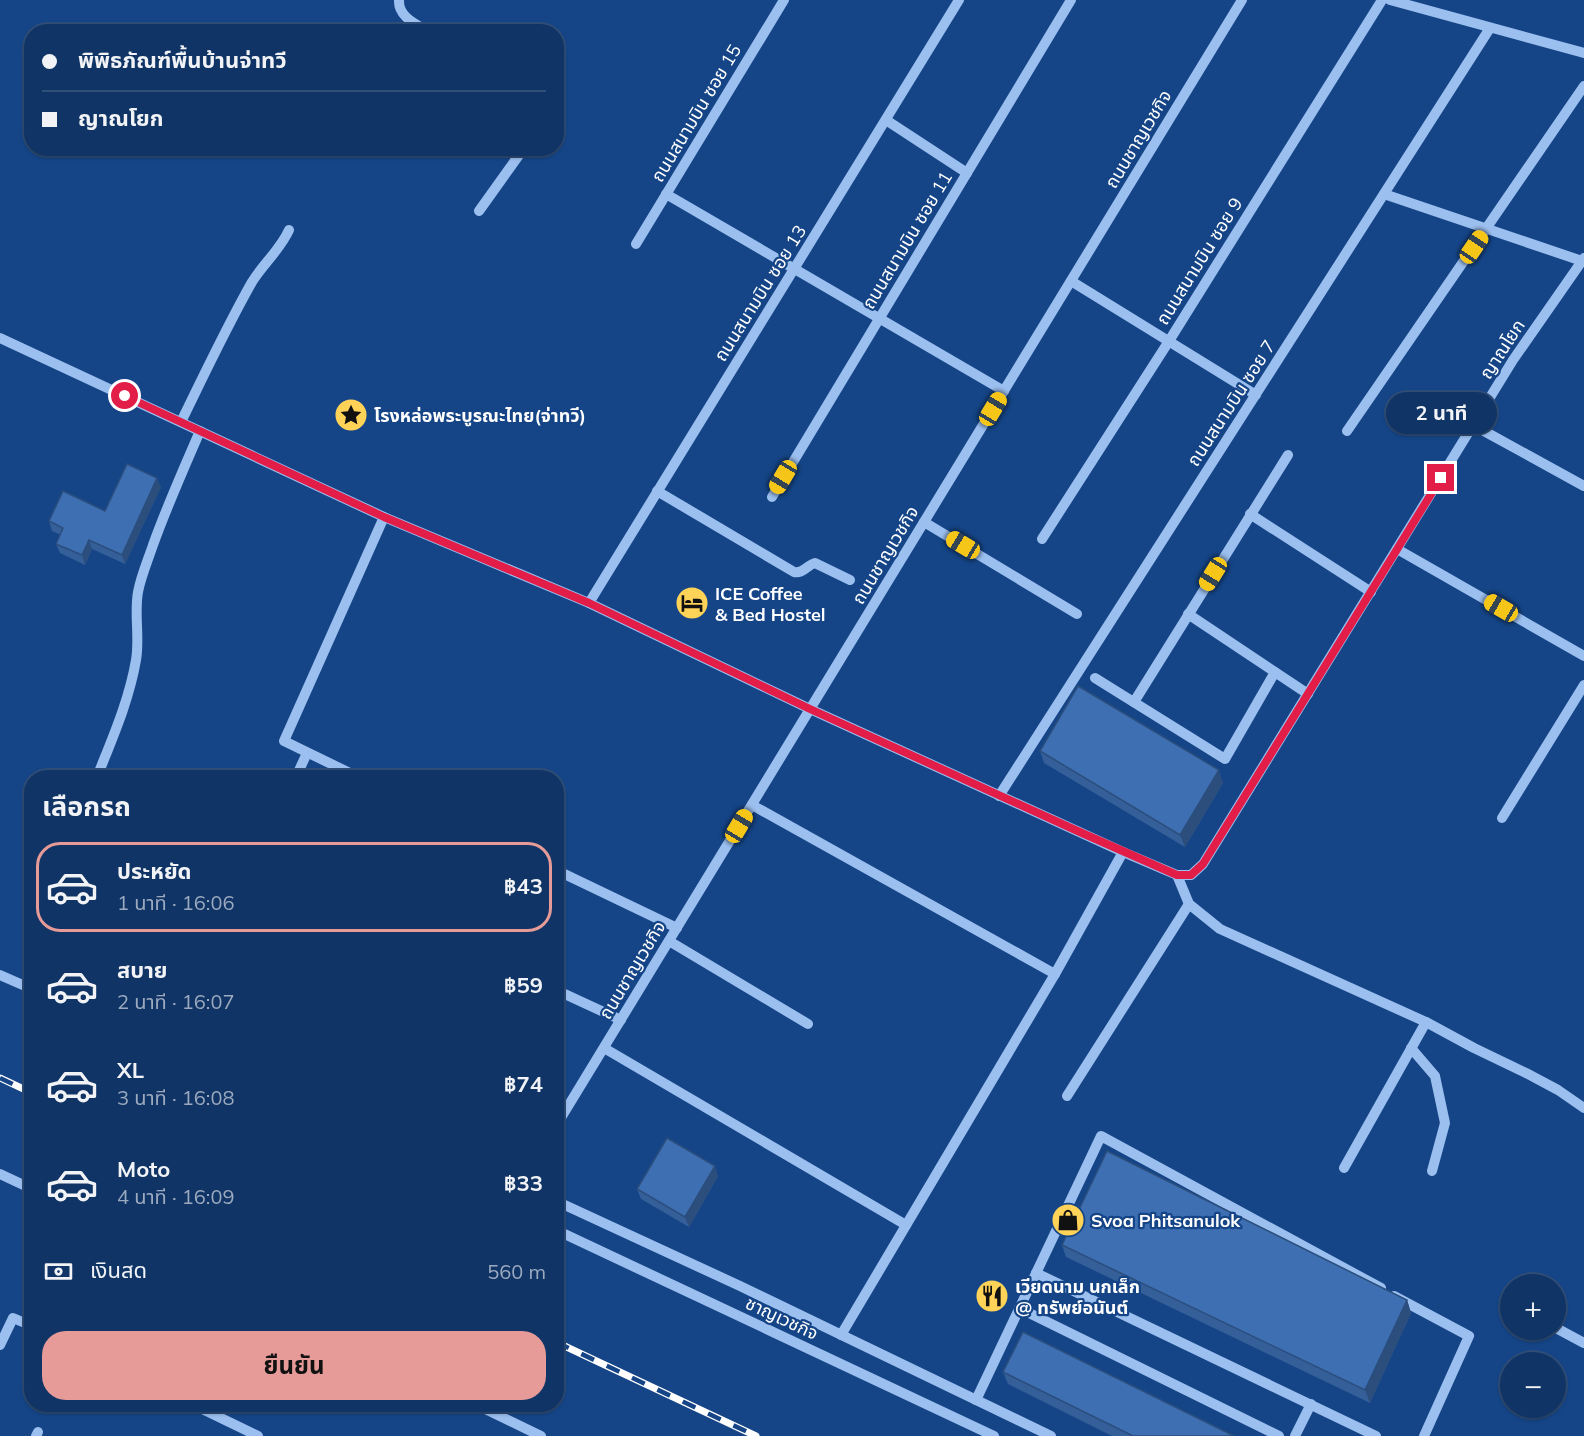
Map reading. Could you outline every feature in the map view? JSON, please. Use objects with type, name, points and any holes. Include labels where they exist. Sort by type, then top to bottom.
[{"type":"street","points":[[399,0],[399,7],[403,14],[415,24]]},
{"type":"street","name":"ถนนสนามบิน ซอย 15","points":[[636,243],[784,0]]},
{"type":"street","name":"ถนนสนามบิน ซอย 13","points":[[589,603],[959,0]]},
{"type":"street","name":"ถนนสนามบิน ซอย 11","points":[[772,497],[1071,0]]},
{"type":"street","name":"ถนนชาญเวชกิจ","points":[[564,1113],[1242,0]]},
{"type":"street","name":"ถนนสนามบิน ซอย 9","points":[[1042,539],[1382,0]]},
{"type":"street","points":[[1390,0],[1584,53]]},
{"type":"street","name":"ถนนสนามบิน ซอย 7","points":[[999,796],[1490,28]]},
{"type":"street","points":[[1347,431],[1584,86]]},
{"type":"street","points":[[886,120],[966,173]]},
{"type":"street","points":[[479,211],[518,156]]},
{"type":"street","points":[[666,194],[1004,391]]},
{"type":"street","points":[[1384,194],[1583,260]]},
{"type":"street","points":[[181,422],[225,330],[260,270],[284,241],[289,230]]},
{"type":"street","name":"ญาณโยก","points":[[1177,875],[1191,875],[1203,864],[1513,360],[1583,260]]},
{"type":"street","points":[[1071,281],[1256,394]]},
{"type":"street","points":[[0,338],[384,517],[589,603],[810,709],[1177,875],[1189,904],[1220,929],[1426,1022],[1558,1090],[1584,1108]]},
{"type":"street","points":[[1473,425],[1584,486]]},
{"type":"street","points":[[100,770],[128,697],[133,676],[138,629],[136,606],[144,572],[163,516],[200,430]]},
{"type":"street","points":[[1134,702],[1288,455]]},
{"type":"street","points":[[657,491],[794,572],[801,572],[815,563],[850,580]]},
{"type":"street","points":[[1250,514],[1371,592]]},
{"type":"street","points":[[343,770],[284,741],[384,517]]},
{"type":"street","points":[[924,522],[1077,614]]},
{"type":"street","points":[[1397,549],[1584,656]]},
{"type":"street","points":[[1188,614],[1308,694]]},
{"type":"street","points":[[1095,678],[1225,759],[1275,672]]},
{"type":"street","points":[[1502,818],[1584,686]]},
{"type":"street","points":[[299,770],[307,753]]},
{"type":"street","points":[[752,805],[1055,974]]},
{"type":"street","points":[[841,1335],[1055,974],[1123,852]]},
{"type":"street","points":[[564,874],[677,928]]},
{"type":"street","points":[[1067,1096],[1189,904]]},
{"type":"street","points":[[669,941],[808,1024]]},
{"type":"street","points":[[0,975],[24,986]]},
{"type":"street","points":[[564,994],[621,1020]]},
{"type":"street","points":[[1344,1168],[1426,1022]]},
{"type":"street","points":[[604,1048],[906,1225]]},
{"type":"street","points":[[1411,1048],[1435,1076],[1445,1123],[1431,1171]]},
{"type":"street","points":[[976,1400],[1101,1136],[1469,1336],[1424,1436]]},
{"type":"street","points":[[0,1174],[24,1186]]},
{"type":"street","points":[[564,1205],[1051,1436]]},
{"type":"street","name":"ชาญเวชกิจ","points":[[564,1234],[994,1436]]},
{"type":"street","points":[[1036,1273],[1376,1436]]},
{"type":"street","points":[[1019,1308],[1279,1436]]},
{"type":"street","points":[[0,1345],[13,1318],[24,1323]]},
{"type":"street","points":[[1566,1333],[1584,1343]]},
{"type":"street","points":[[1295,1436],[1311,1404]]},
{"type":"street","points":[[208,1412],[258,1436]]},
{"type":"street","points":[[492,1412],[541,1436]]},
{"type":"building","points":[[127,464],[157,478],[122,555],[89,540],[82,555],[56,544],[63,528],[49,521],[63,491],[105,511]]},
{"type":"building","points":[[1078,686],[1219,770],[1180,835],[1040,751]]},
{"type":"building","points":[[667,1138],[715,1166],[685,1217],[637,1189]]},
{"type":"building","points":[[1107,1151],[1407,1300],[1365,1390],[1062,1245]]},
{"type":"building","points":[[1023,1332],[1234,1436],[1133,1436],[1003,1372]]},
{"type":"railway","points":[[0,1078],[24,1089]]},
{"type":"railway","points":[[564,1346],[756,1436]]},
{"type":"place","name":"โรงหล่อพระบูรณะไทย(จ่าทวี)","points":[[351,415]]},
{"type":"place","name":"ICE Coffee & Bed Hostel","points":[[692,603]]},
{"type":"place","name":"Svoa Phitsanulok","points":[[1068,1220]]},
{"type":"place","name":"เวียดนาม นกเล็ก @ ทรัพย์อนันต์","points":[[992,1296]]},
{"type":"route","points":[[125,396],[384,517],[589,603],[810,709],[1177,875],[1191,875],[1203,864],[1441,478]]}]
